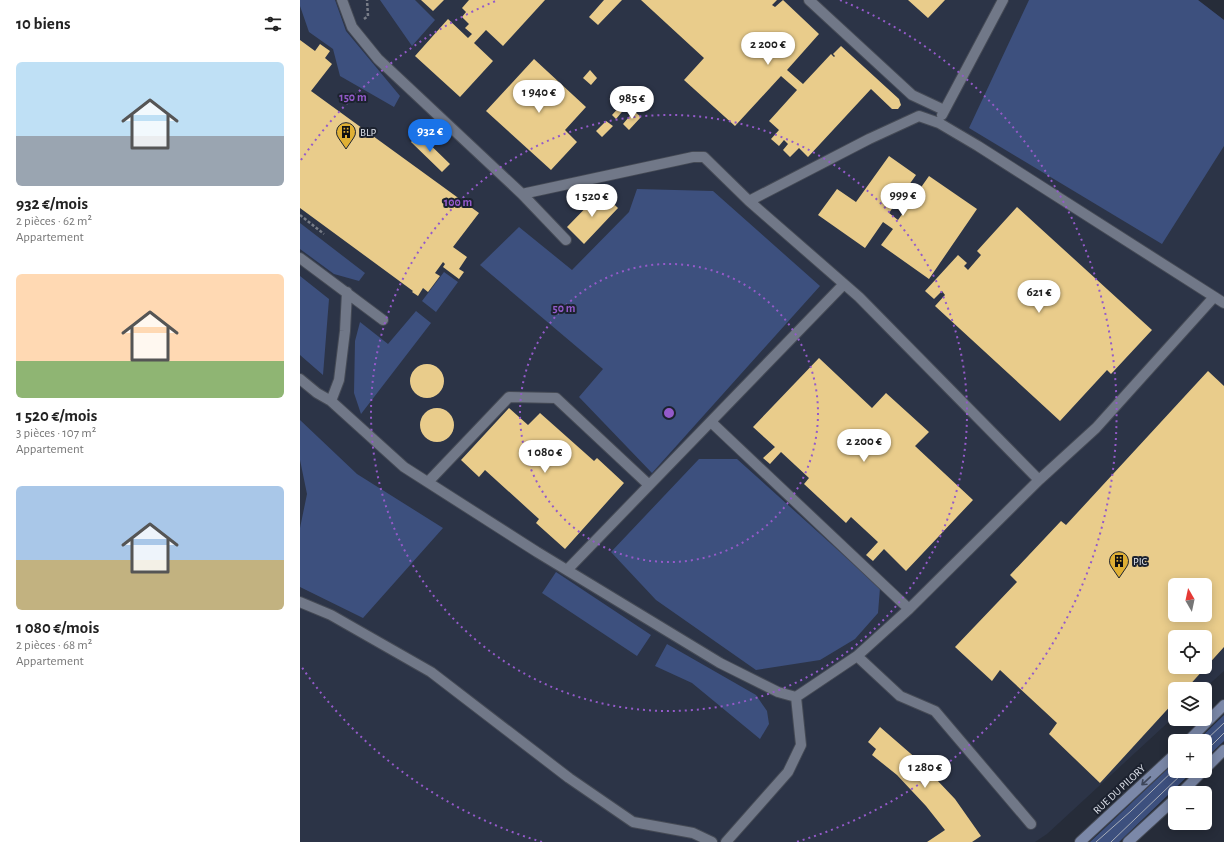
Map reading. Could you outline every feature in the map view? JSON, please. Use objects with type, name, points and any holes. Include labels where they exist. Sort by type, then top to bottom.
[{"type":"main road","points":[[1195,734],[1224,705]]},
{"type":"main road","points":[[1212,762],[1224,750]]},
{"type":"main road","name":"RUE DU PILORY","points":[[1080,842],[1168,760]]},
{"type":"main road","points":[[1188,786],[1196,778]]},
{"type":"main road","points":[[1128,842],[1168,805]]},
{"type":"lane","points":[[342,0],[352,27],[378,60],[522,194],[566,240]]},
{"type":"lane","points":[[809,0],[912,95],[944,110]]},
{"type":"lane","points":[[939,123],[944,110],[1003,0]]},
{"type":"lane","points":[[749,201],[869,139],[919,116],[939,123],[1224,303]]},
{"type":"lane","points":[[522,194],[693,157],[704,157],[749,201],[859,297],[1039,480]]},
{"type":"lane","points":[[300,258],[348,292],[383,320]]},
{"type":"lane","points":[[567,570],[844,284]]},
{"type":"lane","points":[[331,401],[339,380],[348,292]]},
{"type":"lane","points":[[300,379],[317,393],[331,401],[404,467],[567,570],[720,663],[778,692],[796,697],[858,656],[909,609],[1039,480],[1096,428],[1214,297]]},
{"type":"lane","points":[[428,482],[509,397],[556,398],[649,485]]},
{"type":"lane","points":[[711,422],[909,609]]},
{"type":"lane","points":[[300,602],[331,615],[431,672],[569,778],[633,822],[693,834],[712,842]]},
{"type":"lane","points":[[858,656],[900,696],[935,711],[1031,824]]},
{"type":"lane","points":[[726,842],[788,772],[798,752],[801,745],[796,697]]},
{"type":"path","points":[[300,215],[324,234]]},
{"type":"shaded area","points":[[300,0],[1198,0],[1224,20],[1224,671],[1212,682],[1168,682],[1168,722],[1047,834],[1035,842],[300,842]]},
{"type":"shaded area","points":[[300,0],[335,0],[346,31],[400,96],[394,107],[340,76],[333,49],[309,32],[300,6]]},
{"type":"shaded area","points":[[380,0],[415,0],[435,20],[412,46]]},
{"type":"shaded area","points":[[1029,0],[1198,0],[1224,20],[1224,146],[1162,244],[969,128]]},
{"type":"shaded area","points":[[637,189],[713,191],[820,286],[652,473],[579,397],[603,369],[480,265],[519,227],[572,270],[629,212]]},
{"type":"shaded area","points":[[300,223],[365,273],[359,281],[334,274],[300,249]]},
{"type":"shaded area","points":[[444,272],[458,282],[436,312],[422,301]]},
{"type":"shaded area","points":[[300,276],[329,299],[323,375],[300,355]]},
{"type":"shaded area","points":[[416,311],[431,323],[361,414],[354,393],[355,341],[360,322],[388,344]]},
{"type":"shaded area","points":[[300,420],[357,474],[443,528],[363,618],[300,587],[300,528],[307,494],[300,460]]},
{"type":"shaded area","points":[[699,459],[737,459],[880,588],[878,613],[855,639],[820,660],[756,670],[656,600],[611,552]]},
{"type":"shaded area","points":[[556,572],[651,635],[637,656],[542,593]]},
{"type":"shaded area","points":[[667,644],[756,695],[767,711],[769,724],[760,739],[692,683],[655,666]]},
{"type":"shaded area","points":[[1224,715],[1224,741],[1212,752],[1212,734],[1204,734]]},
{"type":"shaded area","points":[[1168,769],[1168,778],[1186,778],[1177,786],[1168,786],[1168,795],[1119,842],[1090,842]]},
{"type":"building","points":[[421,0],[444,0],[433,11]]},
{"type":"building","points":[[469,0],[545,0],[503,46],[486,30],[474,43],[493,61],[460,97],[415,56],[448,19],[468,38],[472,34],[465,28],[469,24],[462,17],[466,12],[462,8]]},
{"type":"building","points":[[604,0],[622,0],[598,25],[589,17]]},
{"type":"building","points":[[641,0],[777,0],[772,5],[775,7],[783,0],[819,34],[787,70],[803,84],[831,54],[834,57],[835,56],[833,54],[841,46],[899,99],[901,105],[898,109],[892,109],[871,89],[808,157],[799,148],[790,157],[783,150],[788,144],[784,140],[779,146],[771,139],[779,130],[769,121],[797,90],[781,76],[735,126],[684,80],[704,58]]},
{"type":"building","points":[[908,0],[945,0],[928,18]]},
{"type":"building","name":"BLP","points":[[300,40],[315,51],[320,44],[330,51],[325,58],[332,64],[311,91],[479,213],[453,247],[467,257],[459,269],[464,272],[459,279],[443,267],[445,264],[443,262],[435,273],[440,276],[428,292],[423,288],[418,296],[300,208]]},
{"type":"building","points":[[534,59],[586,107],[565,130],[577,142],[551,170],[486,111]]},
{"type":"building","points":[[590,70],[597,78],[591,85],[583,78]]},
{"type":"building","points":[[622,104],[626,107],[616,119],[612,115]]},
{"type":"building","points":[[634,111],[641,117],[629,130],[623,124]]},
{"type":"building","points":[[606,121],[613,126],[602,137],[596,131]]},
{"type":"building","points":[[419,134],[450,164],[442,172],[411,142]]},
{"type":"building","points":[[889,156],[916,175],[889,213],[898,220],[929,176],[977,209],[929,279],[881,245],[893,229],[883,222],[865,248],[818,215],[837,189],[856,202]]},
{"type":"building","points":[[601,192],[618,208],[584,244],[567,227]]},
{"type":"building","points":[[1017,207],[1152,330],[1111,374],[1107,370],[1060,421],[935,306],[945,295],[942,291],[934,299],[925,291],[958,255],[967,263],[964,266],[968,270],[981,255],[977,251]]},
{"type":"building","points":[[819,358],[872,408],[886,393],[929,432],[915,446],[973,500],[906,571],[884,549],[873,561],[866,555],[878,542],[851,517],[846,523],[804,484],[809,478],[781,452],[770,464],[763,458],[775,447],[753,427]]},
{"type":"building","points":[[424,364],[430,364],[439,369],[443,375],[443,387],[439,393],[430,398],[424,398],[415,393],[410,384],[410,378],[415,369]]},
{"type":"building","name":"PIC","points":[[1208,371],[1224,386],[1224,647],[1212,660],[1212,630],[1168,630],[1168,674],[1200,674],[1192,682],[1168,682],[1168,709],[1100,783],[1049,734],[1057,723],[1000,670],[992,681],[955,647],[1017,582],[1010,575],[1061,521],[1066,525]]},
{"type":"building","points":[[437,408],[449,413],[454,425],[449,437],[437,442],[425,437],[420,425],[425,413]]},
{"type":"building","points":[[509,408],[528,425],[540,413],[594,461],[597,458],[624,483],[565,549],[536,523],[539,519],[485,470],[479,477],[461,460]]},
{"type":"building","points":[[880,727],[918,760],[955,799],[981,836],[972,842],[927,842],[945,830],[926,806],[897,775],[872,755],[876,749],[868,742]]},
{"type":"tram line","points":[[1212,734],[1224,723]]},
{"type":"tram line","points":[[1212,745],[1224,733]]},
{"type":"tram line","points":[[1096,842],[1168,776]]},
{"type":"tram line","points":[[1111,842],[1178,778]]},
{"type":"place","name":"BLP","points":[[346,149]]},
{"type":"place","name":"PIC","points":[[1119,578]]}]
